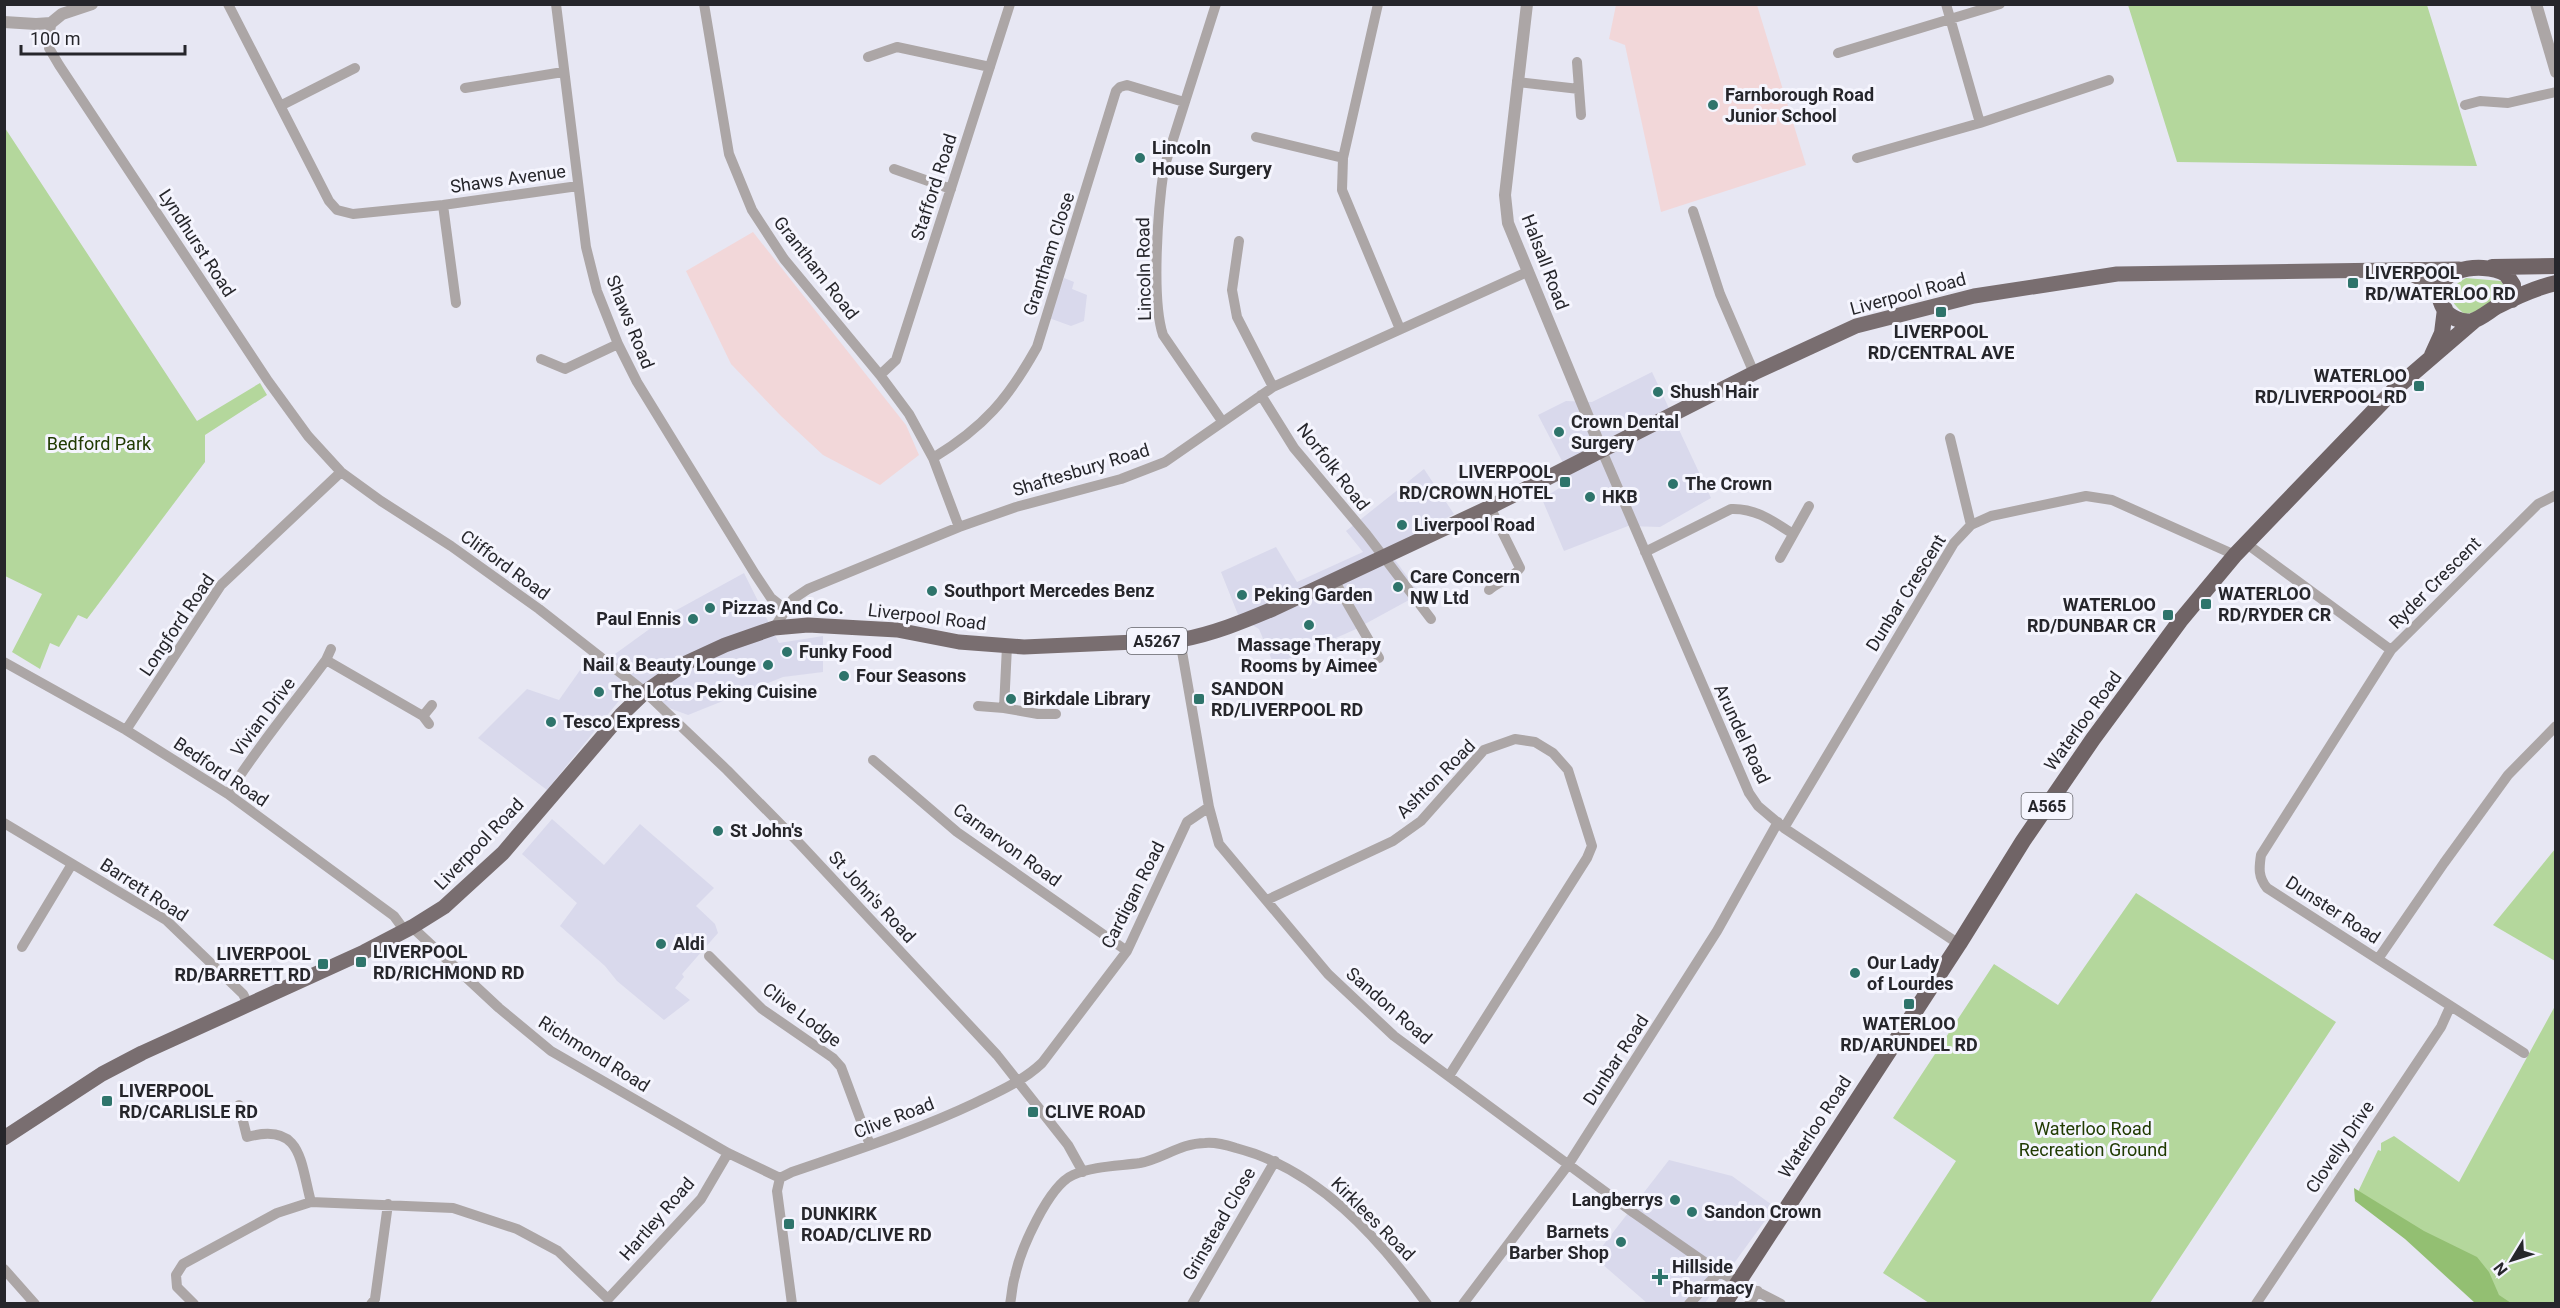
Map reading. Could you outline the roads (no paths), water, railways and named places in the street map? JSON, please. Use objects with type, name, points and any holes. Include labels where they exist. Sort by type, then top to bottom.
[{"type":"highway","points":[[2459,269],[2556,266]]},
{"type":"highway","points":[[2485,268],[2506,274],[2513,285],[2512,300]]},
{"type":"highway","name":"A565","points":[[2443,304],[2443,284],[2452,273],[2459,269]]},
{"type":"highway","name":"A565","points":[[2475,320],[2512,300],[2556,283]]},
{"type":"highway","points":[[2443,304],[2457,319],[2469,322],[2475,320]]},
{"type":"highway","name":"Waterloo Road","points":[[2431,355],[2442,333],[2443,304]]},
{"type":"highway","name":"Waterloo Road","points":[[1724,1304],[1736,1282],[1959,945],[2023,841],[2093,738],[2180,621],[2241,549],[2330,455],[2431,355],[2447,346],[2475,320]]},
{"type":"main road","name":"Liverpool Road","points":[[5,1135],[102,1074],[152,1048],[364,952],[409,929],[444,907],[503,853],[621,715],[645,692],[686,663],[725,645],[774,628],[808,625],[892,629],[959,642],[1024,647],[1180,640],[1241,623],[1334,580],[1490,507],[1754,373],[1856,326],[1974,296],[2117,274],[2459,269]]},
{"type":"main road","name":"Liverpool Road","points":[[2404,271],[2426,281],[2443,304]]},
{"type":"street","points":[[4,22],[51,23],[62,14],[92,4]]},
{"type":"street","name":"Shaws Avenue","points":[[228,4],[282,105],[329,201],[337,210],[353,214],[443,205],[578,186]]},
{"type":"street","name":"Shaws Road","points":[[556,4],[586,247],[597,291],[618,344],[637,382],[754,574],[771,598],[786,610]]},
{"type":"street","name":"Grantham Road","points":[[704,4],[729,154],[752,210],[783,259],[880,375],[909,414],[933,458],[958,527]]},
{"type":"street","name":"Stafford Road","points":[[880,375],[896,360],[1010,4]]},
{"type":"street","name":"Lincoln Road","points":[[1216,4],[1164,168],[1160,196],[1159,322],[1164,335],[1222,421]]},
{"type":"street","points":[[1378,4],[1343,158],[1341,190],[1400,329]]},
{"type":"street","name":"Halsall Road","points":[[1527,4],[1505,195],[1508,223],[1602,451]]},
{"type":"street","points":[[1946,4],[1980,123]]},
{"type":"street","points":[[1838,53],[2000,4]]},
{"type":"street","points":[[2536,4],[2555,66]]},
{"type":"street","name":"Lyndhurst Road","points":[[51,23],[49,48],[59,65],[268,381],[308,436],[341,472]]},
{"type":"street","points":[[868,57],[897,47],[990,67]]},
{"type":"street","points":[[1576,62],[1581,115]]},
{"type":"street","points":[[282,105],[355,68]]},
{"type":"street","points":[[465,88],[563,72]]},
{"type":"street","points":[[1857,158],[1980,123],[2109,80]]},
{"type":"street","points":[[1517,82],[1579,89]]},
{"type":"street","name":"Grantham Close","points":[[933,458],[957,443],[992,415],[1018,382],[1037,347],[1116,91],[1127,85],[1184,102]]},
{"type":"street","points":[[2465,105],[2480,101],[2508,104],[2556,92]]},
{"type":"street","points":[[1256,137],[1343,158]]},
{"type":"street","points":[[894,169],[951,189]]},
{"type":"street","name":"Shaws Avenue","points":[[443,205],[456,303]]},
{"type":"street","points":[[1693,211],[1720,294],[1754,373]]},
{"type":"street","points":[[1239,241],[1232,290],[1237,317],[1273,387]]},
{"type":"street","name":"Shaftesbury Road","points":[[774,628],[793,599],[808,589],[958,527],[1016,507],[1121,479],[1166,462],[1273,387],[1527,272]]},
{"type":"street","points":[[541,358],[565,369],[618,344]]},
{"type":"street","name":"Norfolk Road","points":[[1262,395],[1294,448],[1384,556],[1431,619]]},
{"type":"street","points":[[1950,438],[1971,525]]},
{"type":"street","name":"Arundel Road","points":[[1602,451],[1749,793],[1758,806],[1781,825],[1959,945]]},
{"type":"street","name":"Clifford Road","points":[[341,472],[451,546],[530,603],[645,692]]},
{"type":"street","name":"Longford Road","points":[[126,730],[221,585],[341,472]]},
{"type":"street","name":"Ryder Crescent","points":[[2241,549],[2391,650],[2538,504],[2556,495]]},
{"type":"street","name":"Dunbar Crescent","points":[[1781,825],[1954,543],[1971,525],[1991,516],[2031,507],[2086,496],[2098,497],[2112,500],[2241,549]]},
{"type":"street","points":[[1780,558],[1809,506]]},
{"type":"street","points":[[1489,590],[1498,582],[1516,574],[1520,568],[1490,507]]},
{"type":"street","points":[[1645,552],[1731,509],[1744,508],[1759,513],[1793,534]]},
{"type":"street","points":[[1334,580],[1379,658]]},
{"type":"street","name":"Sandon Road","points":[[1180,640],[1209,807],[1219,844],[1328,974],[1394,1036],[1568,1165],[1719,1272],[1781,1304]]},
{"type":"street","points":[[1004,708],[1007,646]]},
{"type":"street","name":"Vivian Drive","points":[[228,794],[254,753],[276,729],[326,660],[331,649]]},
{"type":"street","name":"Dunster Road","points":[[2391,650],[2261,855],[2260,880],[2267,888],[2524,1053]]},
{"type":"street","points":[[326,660],[426,720],[432,705]]},
{"type":"street","name":"Bedford Road","points":[[4,662],[126,730],[228,794],[409,929]]},
{"type":"street","name":"St John's Road","points":[[645,692],[800,843],[997,1055],[1017,1081]]},
{"type":"street","points":[[978,706],[1038,714],[1056,714]]},
{"type":"street","points":[[2378,959],[2508,775],[2556,726]]},
{"type":"street","name":"Ashton Road","points":[[1267,900],[1393,841],[1421,821],[1484,750],[1515,739],[1535,742],[1553,753],[1568,770],[1592,846],[1587,858],[1449,1076]]},
{"type":"street","name":"Carnarvon Road","points":[[873,760],[957,832],[1127,951]]},
{"type":"street","name":"Cardigan Road","points":[[1017,1081],[1042,1063],[1127,951],[1187,822],[1209,807]]},
{"type":"street","name":"Barrett Road","points":[[4,823],[166,920],[243,994],[248,1004]]},
{"type":"street","name":"Dunbar Road","points":[[1463,1304],[1568,1165],[1718,932],[1781,825]]},
{"type":"street","points":[[22,947],[72,864]]},
{"type":"street","name":"Richmond Road","points":[[409,929],[551,1051],[728,1152],[780,1178]]},
{"type":"street","name":"Clive Lodge","points":[[709,956],[762,1009],[833,1058],[842,1067],[870,1145]]},
{"type":"street","name":"Clovelly Drive","points":[[2256,1304],[2441,1027],[2450,1007]]},
{"type":"street","points":[[1010,1304],[1015,1275],[1029,1237],[1054,1192],[1070,1176],[1083,1172],[1068,1145],[1017,1081]]},
{"type":"street","name":"Clive Road","points":[[780,1178],[953,1113],[1017,1081]]},
{"type":"street","points":[[239,1105],[247,1137],[263,1133],[278,1134],[290,1139],[297,1147],[311,1202]]},
{"type":"street","name":"Kirklees Road","points":[[1083,1172],[1143,1162],[1180,1147],[1204,1142],[1250,1151],[1275,1161],[1312,1183],[1344,1209],[1405,1273],[1427,1304]]},
{"type":"street","name":"Hartley Road","points":[[608,1301],[701,1199],[728,1152]]},
{"type":"street","name":"Grinstead Close","points":[[1192,1304],[1275,1161]]},
{"type":"street","points":[[780,1178],[777,1191],[792,1304]]},
{"type":"street","points":[[194,1304],[177,1287],[176,1275],[183,1264],[277,1213],[311,1202],[453,1208],[517,1229],[558,1251],[608,1301]]},
{"type":"street","points":[[371,1304],[375,1299],[388,1204]]},
{"type":"street","points":[[4,1269],[35,1304]]},
{"type":"street","points":[[1689,1304],[1719,1272]]},
{"type":"street","points":[[1749,1304],[1758,1291]]},
{"type":"place","name":"Farnborough Road Junior School","points":[[1713,105]]},
{"type":"place","name":"Lincoln House Surgery","points":[[1140,158]]},
{"type":"place","name":"LIVERPOOL RD/WATERLOO RD","points":[[2353,283]]},
{"type":"place","name":"LIVERPOOL RD/CENTRAL AVE","points":[[1941,312]]},
{"type":"place","name":"WATERLOO RD/LIVERPOOL RD","points":[[2419,386]]},
{"type":"place","name":"Shush Hair","points":[[1658,392]]},
{"type":"place","name":"Crown Dental Surgery","points":[[1559,432]]},
{"type":"place","name":"LIVERPOOL RD/CROWN HOTEL","points":[[1565,482]]},
{"type":"place","name":"The Crown","points":[[1673,484]]},
{"type":"place","name":"HKB","points":[[1590,497]]},
{"type":"place","name":"Liverpool Road","points":[[1402,525]]},
{"type":"place","name":"Care Concern NW Ltd","points":[[1398,587]]},
{"type":"place","name":"Southport Mercedes Benz","points":[[932,591]]},
{"type":"place","name":"Peking Garden","points":[[1242,595]]},
{"type":"place","name":"WATERLOO RD/RYDER CR","points":[[2206,604]]},
{"type":"place","name":"Pizzas And Co.","points":[[710,608]]},
{"type":"place","name":"WATERLOO RD/DUNBAR CR","points":[[2168,615]]},
{"type":"place","name":"Paul Ennis","points":[[693,619]]},
{"type":"place","name":"Massage Therapy Rooms by Aimee","points":[[1309,625]]},
{"type":"place","name":"Funky Food","points":[[787,652]]},
{"type":"place","name":"Nail & Beauty Lounge","points":[[768,665]]},
{"type":"place","name":"Four Seasons","points":[[844,676]]},
{"type":"place","name":"The Lotus Peking Cuisine","points":[[599,692]]},
{"type":"place","name":"Birkdale Library","points":[[1011,699]]},
{"type":"place","name":"SANDON RD/LIVERPOOL RD","points":[[1199,699]]},
{"type":"place","name":"Tesco Express","points":[[551,722]]},
{"type":"place","name":"St John's","points":[[718,831]]},
{"type":"place","name":"Aldi","points":[[661,944]]},
{"type":"place","name":"LIVERPOOL RD/RICHMOND RD","points":[[361,962]]},
{"type":"place","name":"LIVERPOOL RD/BARRETT RD","points":[[323,964]]},
{"type":"place","name":"Our Lady of Lourdes","points":[[1855,973]]},
{"type":"place","name":"WATERLOO RD/ARUNDEL RD","points":[[1909,1004]]},
{"type":"place","name":"LIVERPOOL RD/CARLISLE RD","points":[[107,1101]]},
{"type":"place","name":"CLIVE ROAD","points":[[1033,1112]]},
{"type":"place","name":"Langberrys","points":[[1675,1200]]},
{"type":"place","name":"Sandon Crown","points":[[1692,1212]]},
{"type":"place","name":"DUNKIRK ROAD/CLIVE RD","points":[[789,1224]]},
{"type":"place","name":"Barnets Barber Shop","points":[[1621,1242]]},
{"type":"place","name":"Hillside Pharmacy","points":[[1660,1277]]},
{"type":"park label","name":"Bedford Park","points":[[99,444]]},
{"type":"park label","name":"Waterloo Road Recreation Ground","points":[[2093,1139]]}]
